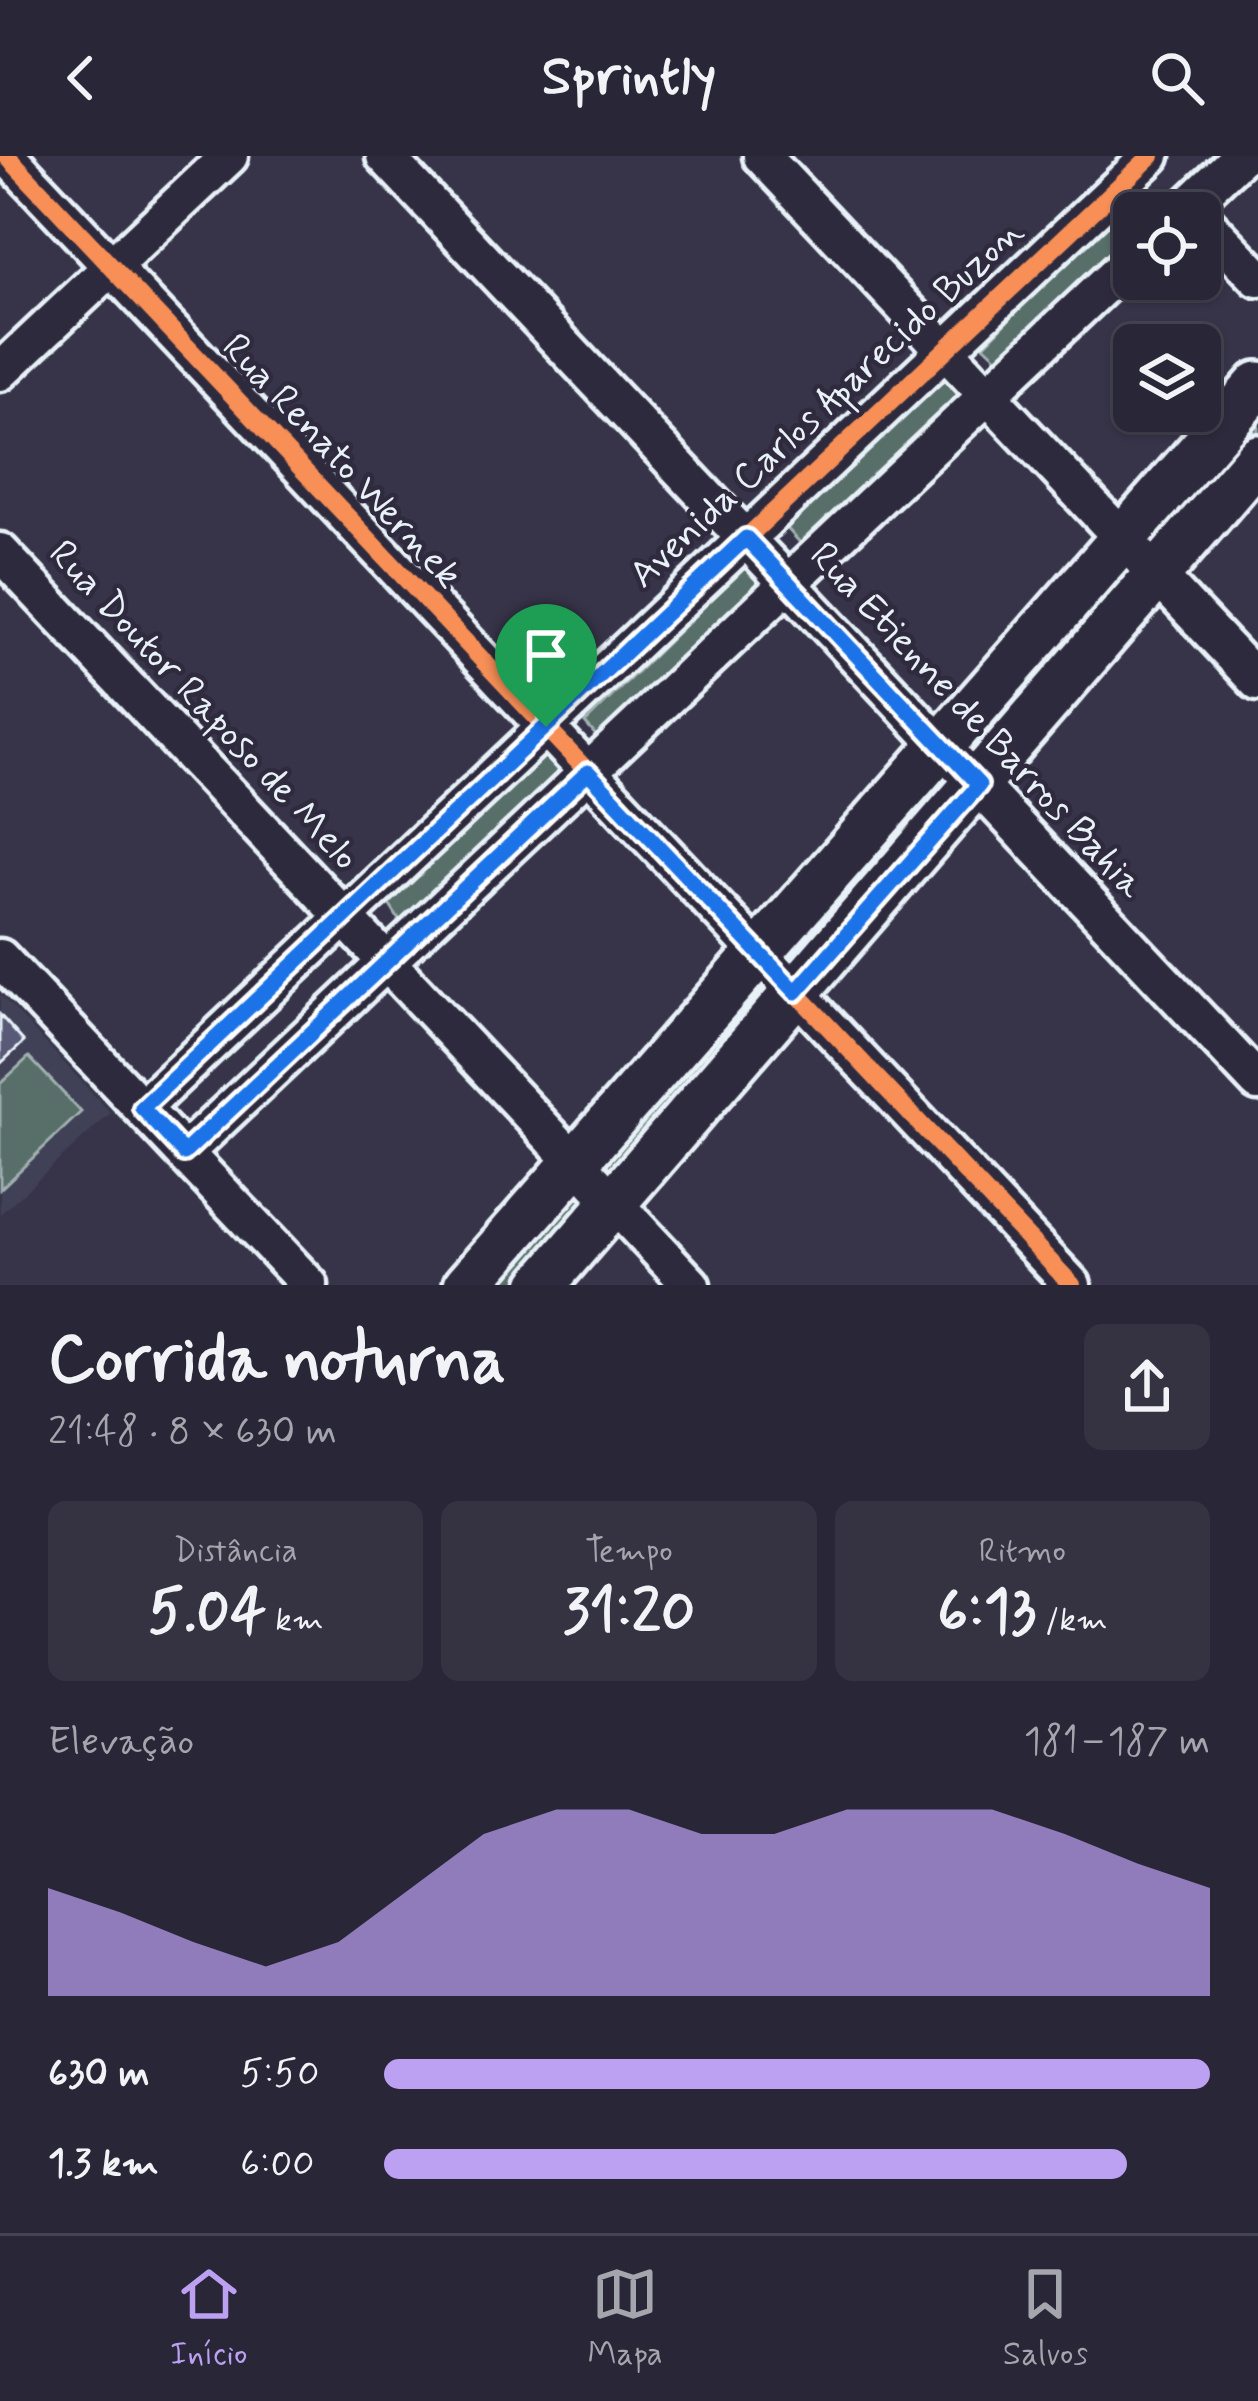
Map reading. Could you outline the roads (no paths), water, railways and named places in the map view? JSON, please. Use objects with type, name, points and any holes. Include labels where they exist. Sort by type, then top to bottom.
[{"type":"main road","points":[[467,1285],[761,956],[1258,385]]},
{"type":"main road","points":[[542,1285],[1258,458]]},
{"type":"street","name":"Rua Renato Wernek","points":[[7,156],[1072,1285]]},
{"type":"street","points":[[0,372],[229,156]]},
{"type":"street","name":"Rua Etienne de Barros Bahia","points":[[385,156],[1258,1082]]},
{"type":"street","points":[[762,156],[1258,682]]},
{"type":"street","points":[[1209,192],[1241,156]]},
{"type":"street","points":[[1147,157],[1175,192]]},
{"type":"street","name":"Avenida Carlos Aparecido Buzon","points":[[142,1108],[1147,157]]},
{"type":"street","points":[[1221,242],[1258,278]]},
{"type":"street","points":[[184,1153],[1113,277]]},
{"type":"street","name":"Rua Doutor Raposo de Melo","points":[[0,552],[691,1285]]},
{"type":"street","points":[[2,962],[309,1285]]}]
